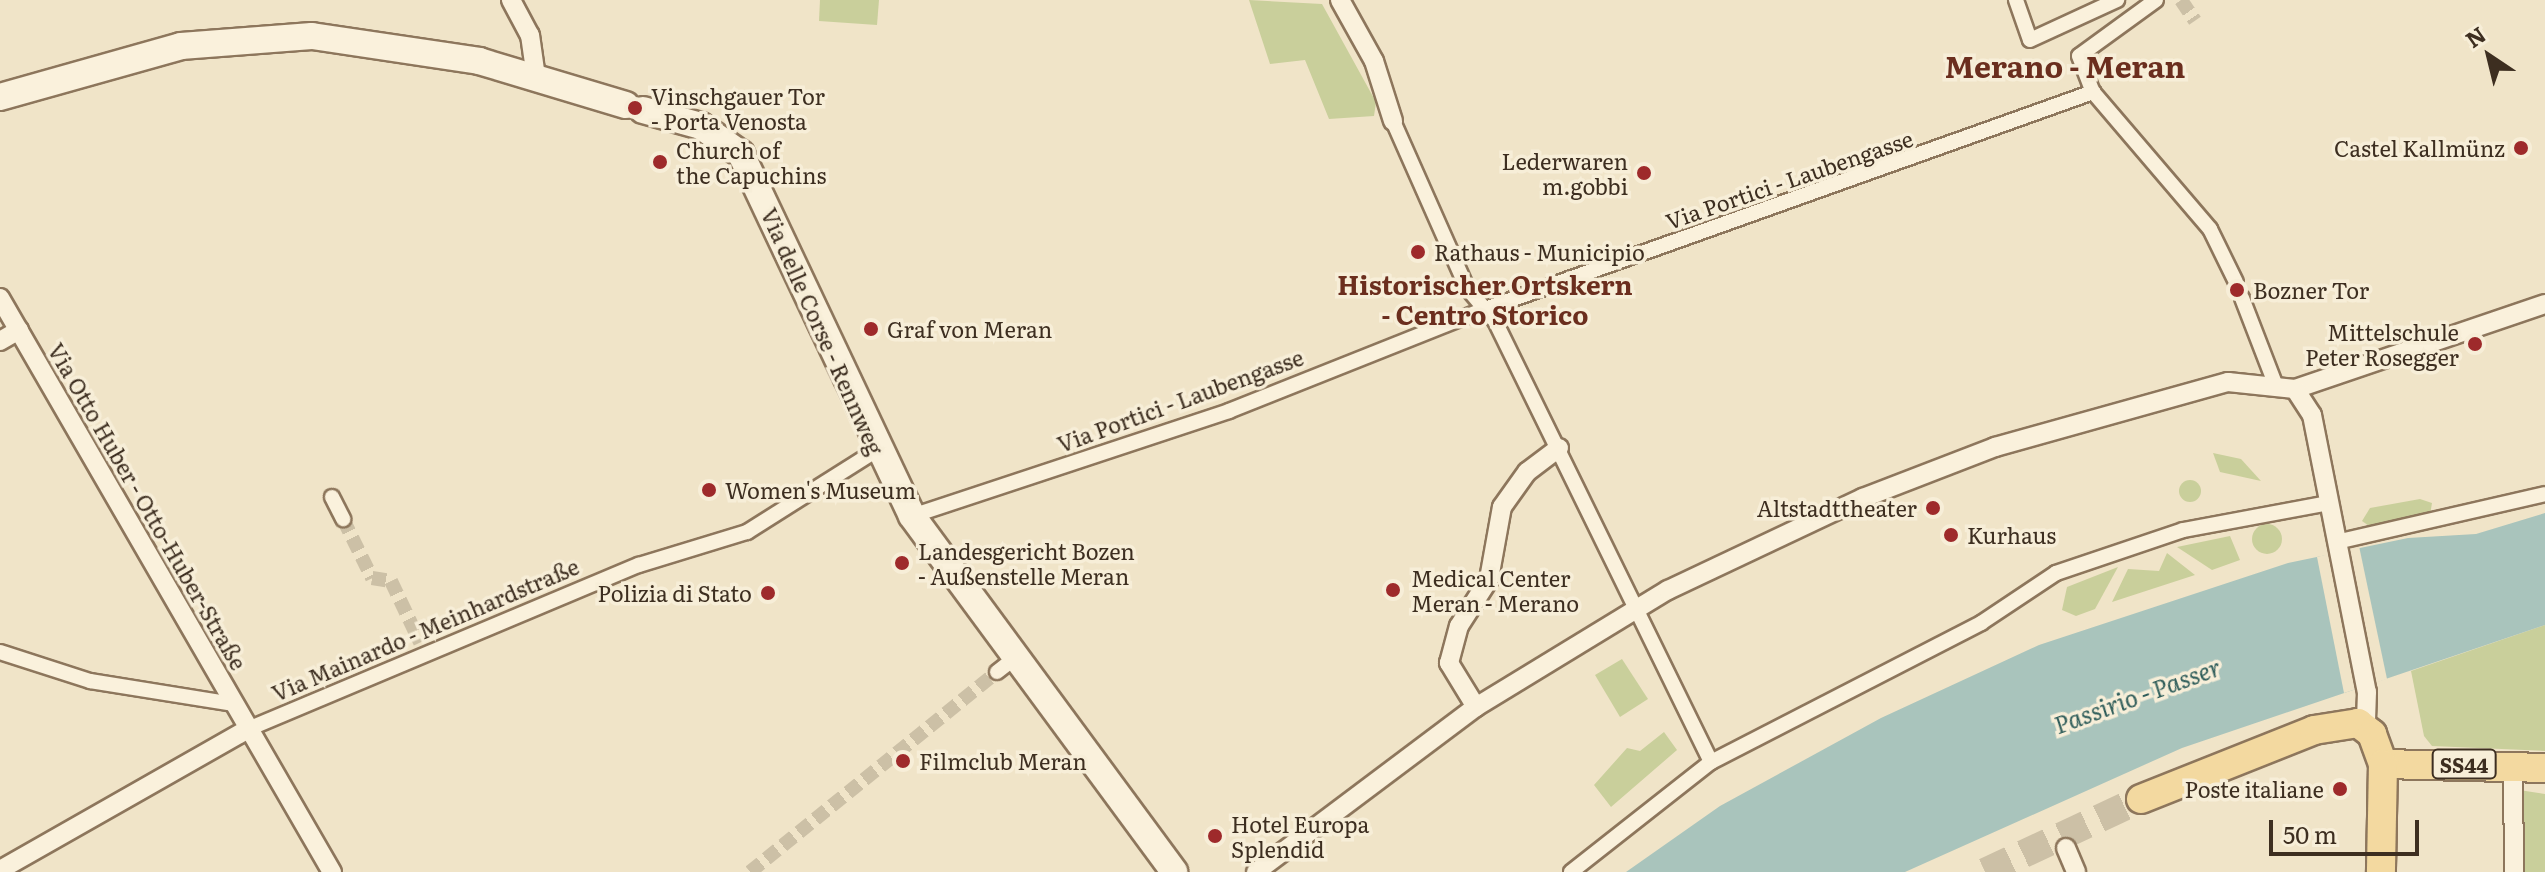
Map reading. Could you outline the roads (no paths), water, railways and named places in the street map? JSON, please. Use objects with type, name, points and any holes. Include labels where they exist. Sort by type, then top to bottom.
[{"type":"main road","name":"Via delle Corse - Rennweg","points":[[0,97],[146,54],[247,37],[382,43],[536,77],[701,126],[741,154],[875,451],[1006,665],[1172,869]]},
{"type":"main road","points":[[2141,799],[2342,723],[2366,727],[2383,764],[2381,872]]},
{"type":"main road","name":"SS44","points":[[2383,764],[2545,768]]},
{"type":"street","points":[[511,0],[530,35],[536,77]]},
{"type":"street","points":[[1340,0],[1374,61],[1393,121],[1467,288],[1485,309],[1559,448],[1711,762]]},
{"type":"street","points":[[2016,0],[2030,40],[2117,0]]},
{"type":"street","points":[[2156,0],[2079,56],[2093,92],[2210,229],[2236,282]]},
{"type":"street","name":"Via Portici - Laubengasse","points":[[912,516],[1229,411],[1485,309],[2093,92]]},
{"type":"street","name":"Via Otto Huber - Otto-Huber-Straße","points":[[0,298],[332,872]]},
{"type":"street","points":[[2242,298],[2261,331],[2274,381]]},
{"type":"street","points":[[2295,389],[2545,304]]},
{"type":"street","points":[[0,341],[19,330]]},
{"type":"street","points":[[1256,872],[1476,707],[1637,607],[1863,498],[1995,447],[2228,382],[2274,381],[2295,389],[2312,415],[2366,690],[2366,727]]},
{"type":"street","points":[[1476,707],[1449,663],[1459,626],[1489,579],[1502,507],[1527,472],[1559,448]]},
{"type":"street","name":"Via Mainardo - Meinhardstraße","points":[[0,870],[248,729],[426,657],[639,565],[747,532],[875,451]]},
{"type":"street","points":[[2337,547],[2545,494]]},
{"type":"street","points":[[332,497],[343,519]]},
{"type":"street","points":[[1571,872],[1711,762],[1981,623],[2056,573],[2174,532],[2329,503]]},
{"type":"street","points":[[420,642],[426,657]]},
{"type":"street","points":[[0,652],[90,681],[234,704]]},
{"type":"street","points":[[2513,765],[2514,872]]},
{"type":"street","points":[[2066,848],[2076,872]]},
{"type":"water","name":"Passirio - Passer","points":[[2545,513],[2545,625],[2182,748],[1905,872],[1626,872],[1720,806],[1881,718],[2039,645],[2288,563],[2408,538],[2476,534]]},
{"type":"tunnel","points":[[2181,0],[2195,21]]},
{"type":"tunnel","points":[[343,519],[372,578],[391,581],[420,642]]},
{"type":"tunnel","points":[[750,872],[997,672]]},
{"type":"tunnel","points":[[1985,872],[2141,799]]},
{"type":"place","name":"Vinschgauer Tor - Porta Venosta","points":[[635,108]]},
{"type":"place","name":"Castel Kallmünz","points":[[2521,148]]},
{"type":"place","name":"Church of the Capuchins","points":[[660,162]]},
{"type":"place","name":"Lederwaren m.gobbi","points":[[1644,173]]},
{"type":"place","name":"Rathaus - Municipio","points":[[1418,252]]},
{"type":"place","name":"Bozner Tor","points":[[2237,290]]},
{"type":"place","name":"Graf von Meran","points":[[871,329]]},
{"type":"place","name":"Mittelschule Peter Rosegger","points":[[2475,344]]},
{"type":"place","name":"Women's Museum","points":[[709,490]]},
{"type":"place","name":"Altstadttheater","points":[[1933,508]]},
{"type":"place","name":"Kurhaus","points":[[1951,535]]},
{"type":"place","name":"Landesgericht Bozen - Außenstelle Meran","points":[[902,563]]},
{"type":"place","name":"Medical Center Meran - Merano","points":[[1393,590]]},
{"type":"place","name":"Polizia di Stato","points":[[768,593]]},
{"type":"place","name":"Filmclub Meran","points":[[903,761]]},
{"type":"place","name":"Poste italiane","points":[[2340,789]]},
{"type":"place","name":"Hotel Europa Splendid","points":[[1215,836]]},
{"type":"district","name":"Merano - Meran","points":[[2065,65]]},
{"type":"district","name":"Historischer Ortskern - Centro Storico","points":[[1485,299]]}]
